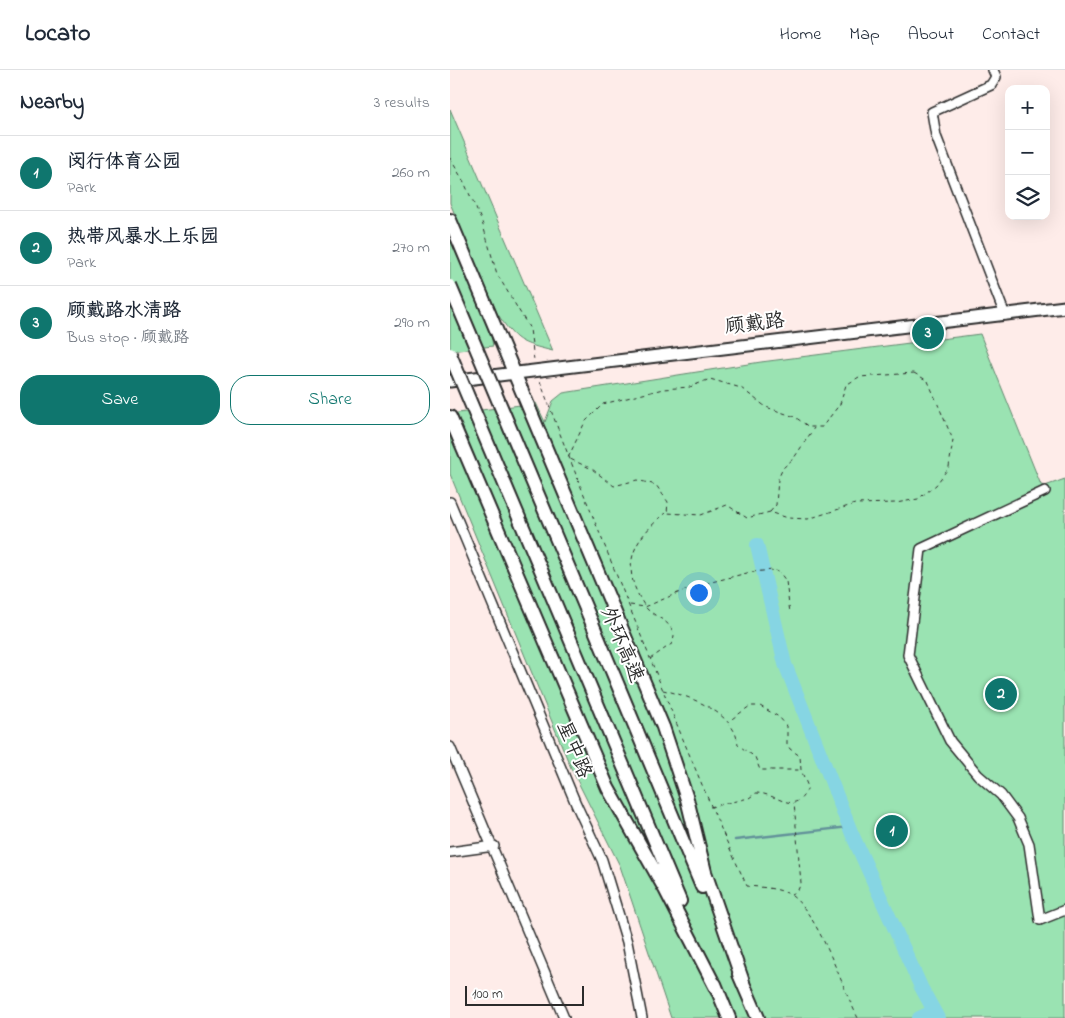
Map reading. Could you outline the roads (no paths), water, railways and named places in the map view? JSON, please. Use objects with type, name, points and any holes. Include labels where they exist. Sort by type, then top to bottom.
[{"type":"highway","points":[[450,220],[663,726],[687,799],[705,872],[743,982]]},
{"type":"highway","name":"外环高速","points":[[450,286],[758,1018]]},
{"type":"highway","points":[[450,354],[729,1018]]},
{"type":"highway","points":[[450,417],[608,788],[666,889],[718,992]]},
{"type":"main road","name":"顾戴路","points":[[450,381],[1065,307]]},
{"type":"street","points":[[993,70],[996,77],[991,85],[932,112],[936,136],[1006,315]]},
{"type":"street","points":[[1045,491],[921,549],[908,655],[950,741],[978,775],[1001,795],[1018,818],[1029,844],[1040,920],[1065,910]]},
{"type":"street","name":"星中路","points":[[450,502],[576,804],[602,860],[627,942],[642,1018]]},
{"type":"street","points":[[450,747],[494,846],[564,1018]]},
{"type":"street","points":[[450,852],[494,846]]},
{"type":"waterway","points":[[757,545],[785,664],[852,834],[921,987],[938,1018]]},
{"type":"waterway","points":[[735,840],[849,827]]},
{"type":"waterway","points":[[919,1018],[934,1011]]},
{"type":"place","name":"顾戴路水清路","points":[[928,333]]},
{"type":"place","name":"热带风暴水上乐园","points":[[1001,694]]},
{"type":"place","name":"闵行体育公园","points":[[892,831]]}]
